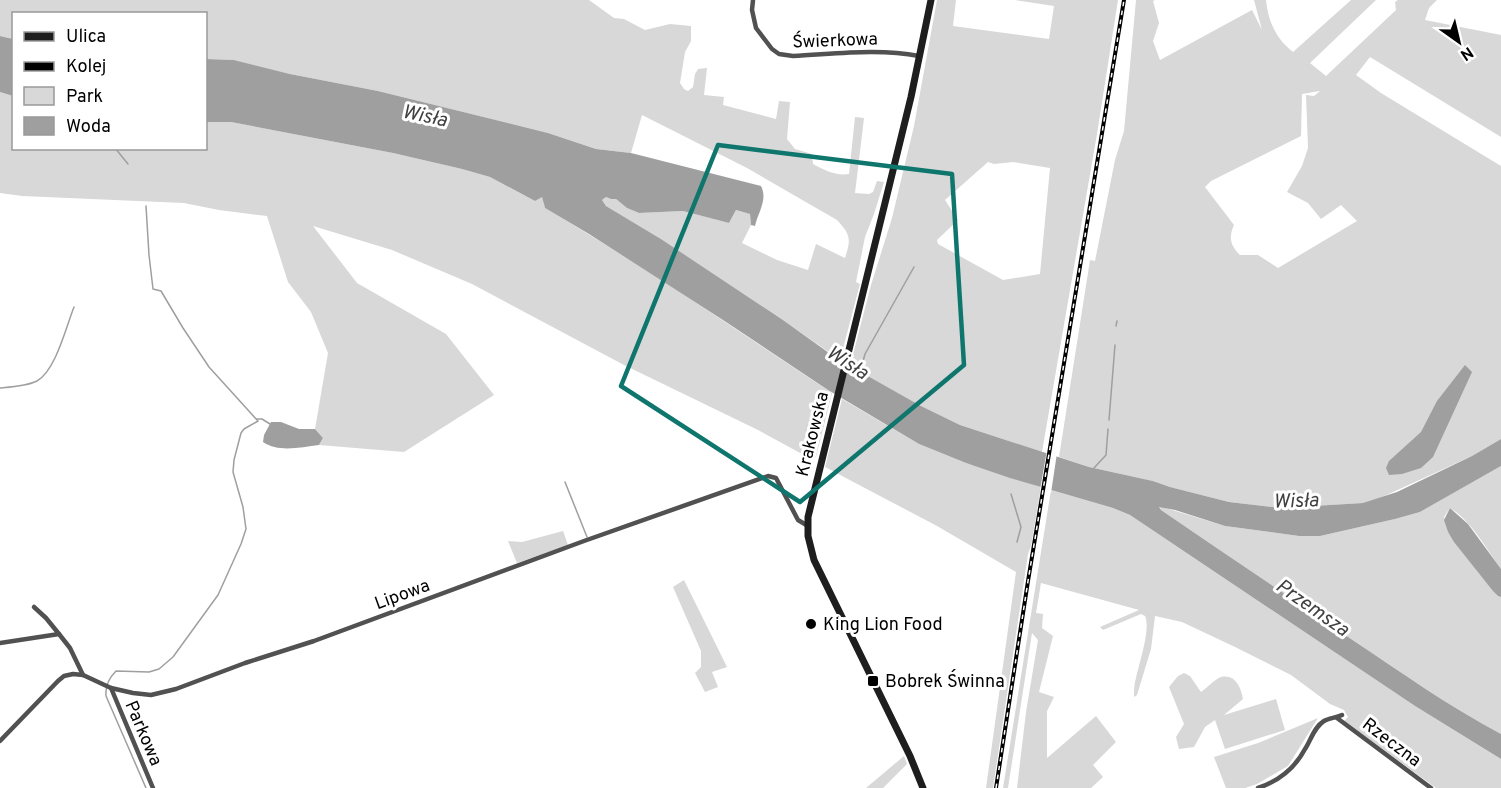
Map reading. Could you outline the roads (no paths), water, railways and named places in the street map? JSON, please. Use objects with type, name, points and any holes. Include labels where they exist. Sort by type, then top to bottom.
[{"type":"street","name":"Świerkowa","points":[[753,0],[752,10],[756,28],[772,50],[779,54],[793,56],[880,52],[919,56]]},
{"type":"street","name":"Krakowska","points":[[922,788],[902,739],[814,560],[808,536],[807,517],[909,107],[931,0]]},
{"type":"street","name":"Lipowa","points":[[83,675],[111,688],[132,693],[151,695],[176,689],[768,476],[776,478],[798,520],[808,526]]},
{"type":"street","points":[[34,607],[59,634],[83,675]]},
{"type":"street","points":[[0,643],[59,634]]},
{"type":"street","points":[[0,741],[64,676],[83,675]]},
{"type":"street","name":"Parkowa","points":[[111,688],[153,788]]},
{"type":"street","name":"Rzeczna","points":[[1258,788],[1288,772],[1298,762],[1318,726],[1325,720],[1339,716],[1431,788]]},
{"type":"water","points":[[0,36],[12,39],[12,96],[0,92]]},
{"type":"water","name":"Wisła","points":[[207,59],[234,60],[290,74],[378,91],[548,133],[596,149],[631,153],[761,186],[763,201],[755,226],[751,225],[750,214],[736,210],[729,223],[683,211],[639,213],[627,208],[616,199],[606,197],[602,200],[606,206],[661,239],[836,358],[921,406],[960,425],[1089,467],[1153,481],[1229,502],[1280,508],[1363,503],[1397,492],[1472,456],[1501,439],[1501,466],[1420,512],[1320,536],[1299,536],[1225,526],[1159,507],[1408,677],[1463,713],[1501,734],[1501,759],[1415,706],[1130,515],[1010,478],[919,444],[828,390],[726,322],[545,208],[542,197],[535,201],[490,177],[462,169],[393,153],[231,122],[207,122]]},
{"type":"water","points":[[1465,365],[1472,372],[1433,457],[1421,468],[1402,474],[1389,475],[1386,468],[1389,461],[1421,432],[1437,401]]},
{"type":"water","points":[[271,422],[281,422],[299,429],[315,429],[323,438],[319,445],[290,448],[269,445],[263,442]]},
{"type":"water","points":[[1450,508],[1468,524],[1501,569],[1501,597],[1493,591],[1448,532],[1444,520]]},
{"type":"waterway","points":[[117,150],[128,164]]},
{"type":"waterway","points":[[146,206],[153,289],[161,291],[209,367],[258,421],[241,433],[234,460],[233,472],[243,507],[246,529],[218,595],[173,657],[159,669],[149,672],[116,671],[109,679],[106,696],[146,788]]},
{"type":"waterway","name":"Wisła","points":[[860,372],[865,354],[914,267]]},
{"type":"waterway","points":[[0,388],[29,384],[44,375],[55,358],[74,307]]},
{"type":"waterway","points":[[1116,326],[1117,321]]},
{"type":"waterway","points":[[1109,420],[1115,345]]},
{"type":"waterway","points":[[257,419],[270,424]]},
{"type":"waterway","points":[[1094,468],[1106,455],[1108,429]]},
{"type":"waterway","points":[[565,482],[587,537]]},
{"type":"waterway","points":[[1011,494],[1021,527],[1017,542]]},
{"type":"railway","points":[[996,788],[1124,0]]},
{"type":"place","name":"King Lion Food","points":[[811,624]]},
{"type":"place","name":"Bobrek Świnna","points":[[873,681]]},
{"type":"water label","name":"Przemsza","points":[[1313,607]]}]
